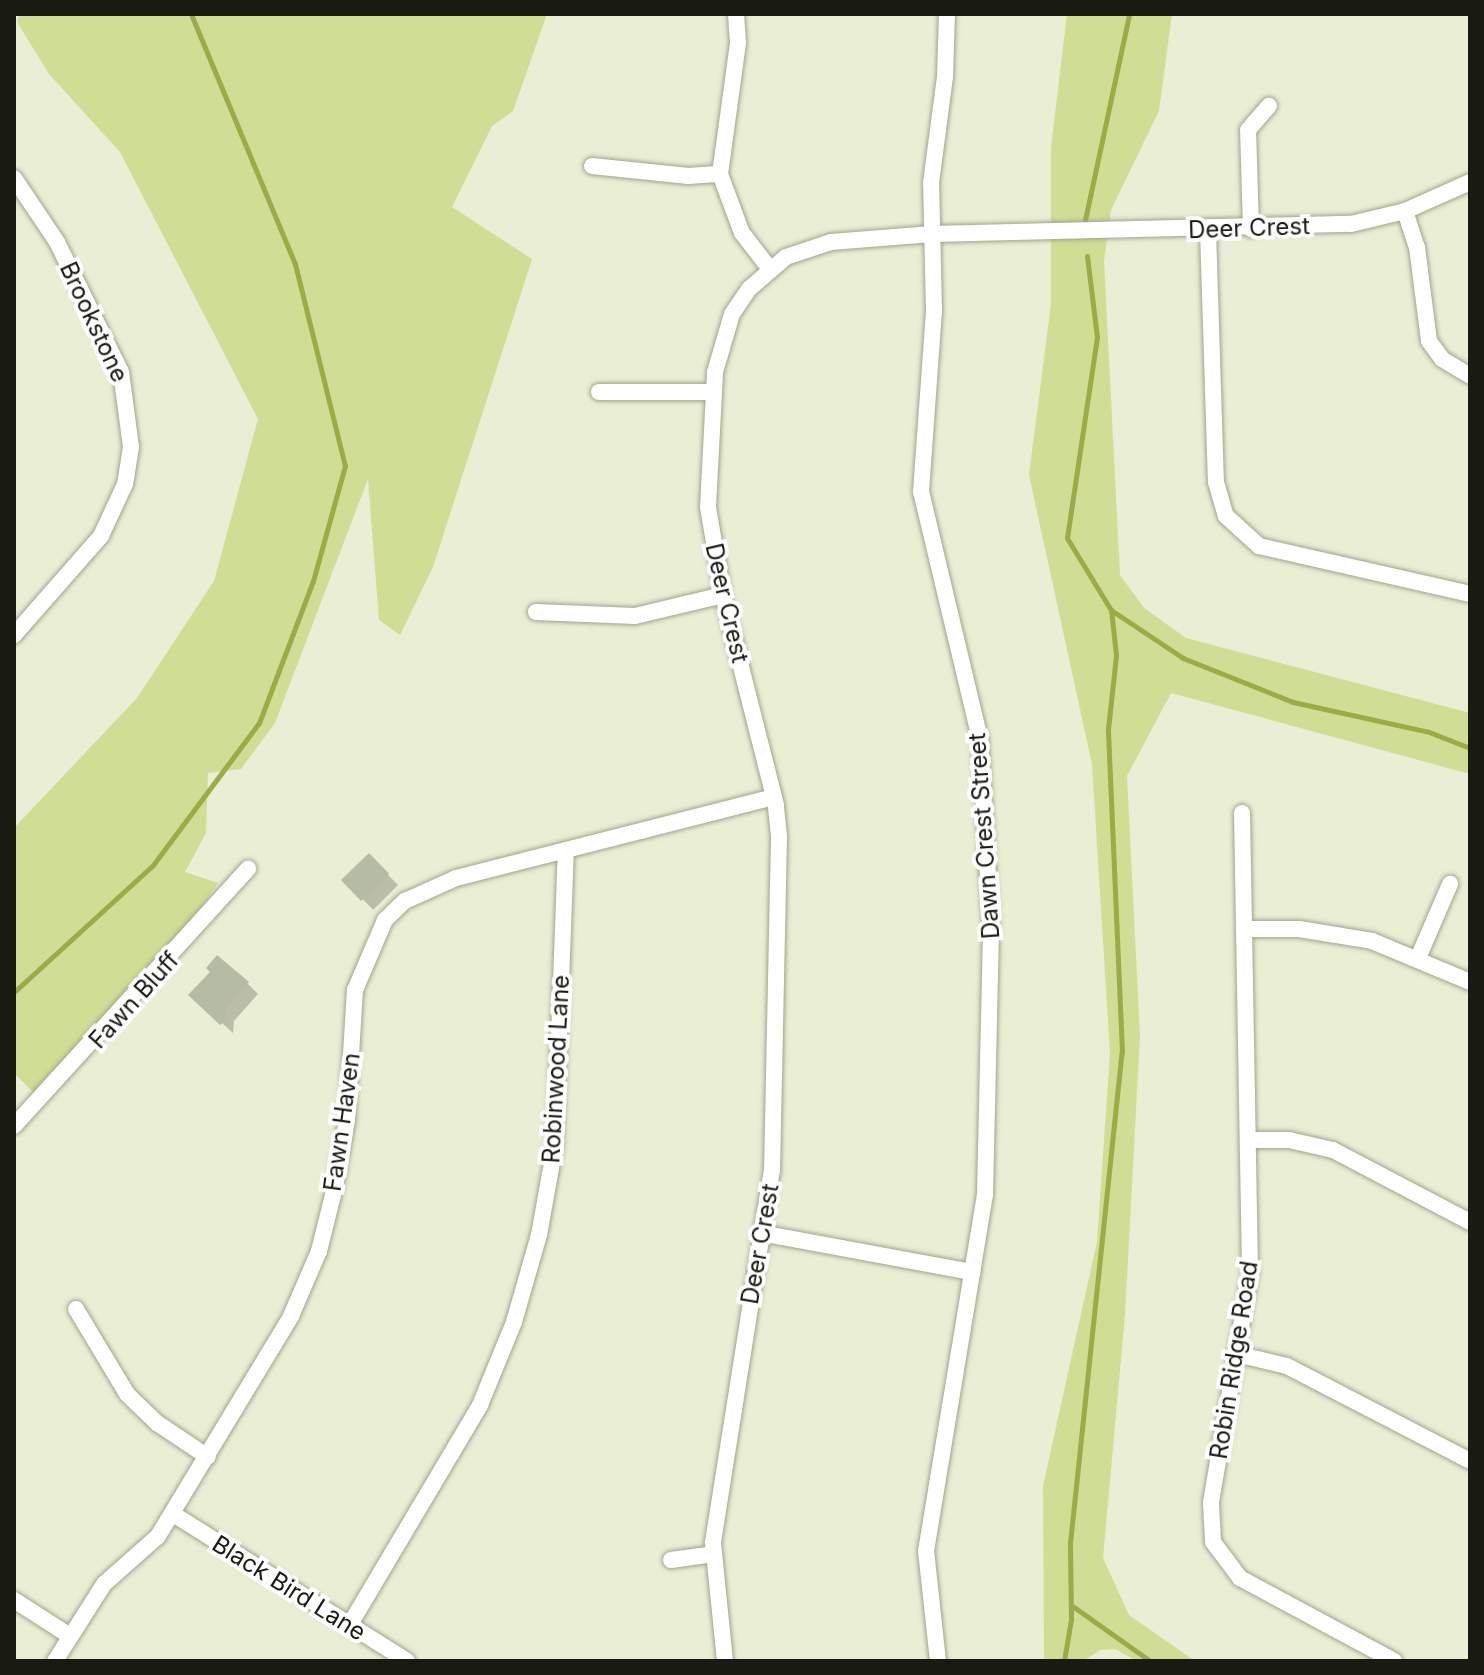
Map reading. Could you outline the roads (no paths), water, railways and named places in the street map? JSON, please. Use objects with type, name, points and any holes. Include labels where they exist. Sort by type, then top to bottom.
[{"type":"street","points":[[736,14],[738,43],[720,174],[742,233],[770,269]]},
{"type":"street","name":"Dawn Crest Street","points":[[938,1661],[927,1539],[985,1195],[991,928],[980,739],[921,492],[934,311],[931,183],[945,77],[947,14]]},
{"type":"street","points":[[1251,229],[1248,130],[1269,106]]},
{"type":"street","points":[[592,166],[688,176],[720,174]]},
{"type":"street","name":"Brookstone","points":[[14,178],[57,242],[121,372],[131,447],[125,484],[101,536],[15,636]]},
{"type":"street","name":"Deer Crest","points":[[725,1661],[714,1554],[716,1504],[772,1171],[779,836],[774,797],[723,595],[708,507],[713,392],[725,328],[740,301],[770,269],[799,250],[831,242],[932,234],[1251,229],[1351,224],[1405,211],[1470,182]]},
{"type":"street","points":[[1405,211],[1417,247],[1429,341],[1442,359],[1470,376]]},
{"type":"street","points":[[1208,230],[1216,482],[1226,516],[1259,546],[1470,594]]},
{"type":"street","points":[[599,392],[713,392]]},
{"type":"street","points":[[536,612],[635,616],[723,595]]},
{"type":"street","name":"Fawn Haven","points":[[55,1661],[104,1584],[158,1536],[173,1514],[271,1352],[319,1251],[347,1120],[355,990],[376,932],[405,901],[428,888],[774,797]]},
{"type":"street","name":"Robin Ridge Road","points":[[1242,813],[1250,1274],[1211,1503],[1213,1542],[1240,1578],[1394,1661]]},
{"type":"street","name":"Robinwood Lane","points":[[349,1626],[480,1405],[514,1322],[539,1235],[555,1146],[566,850]]},
{"type":"street","name":"Fawn Bluff","points":[[14,1126],[248,869]]},
{"type":"street","points":[[1418,958],[1450,884]]},
{"type":"street","points":[[1245,929],[1335,933],[1418,958],[1470,982]]},
{"type":"street","points":[[1249,1140],[1289,1140],[1333,1150],[1470,1222]]},
{"type":"street","points":[[761,1233],[972,1272]]},
{"type":"street","points":[[76,1309],[127,1394],[157,1423],[208,1457]]},
{"type":"street","points":[[1237,1354],[1287,1366],[1470,1461]]},
{"type":"street","name":"Black Bird Lane","points":[[173,1514],[407,1661]]},
{"type":"street","points":[[671,1560],[714,1554]]},
{"type":"street","points":[[14,1600],[70,1636]]},
{"type":"waterway","points":[[14,992],[153,865],[259,723],[313,581],[345,466],[295,264],[191,14]]},
{"type":"waterway","points":[[1085,220],[1129,14]]},
{"type":"waterway","points":[[1087,256],[1097,337],[1067,538],[1111,610],[1183,658],[1293,702],[1429,732],[1470,748]]},
{"type":"waterway","points":[[1064,1661],[1071,1619],[1070,1543],[1122,1052],[1108,729],[1116,655],[1111,610]]},
{"type":"waterway","points":[[1071,1605],[1150,1661]]}]
